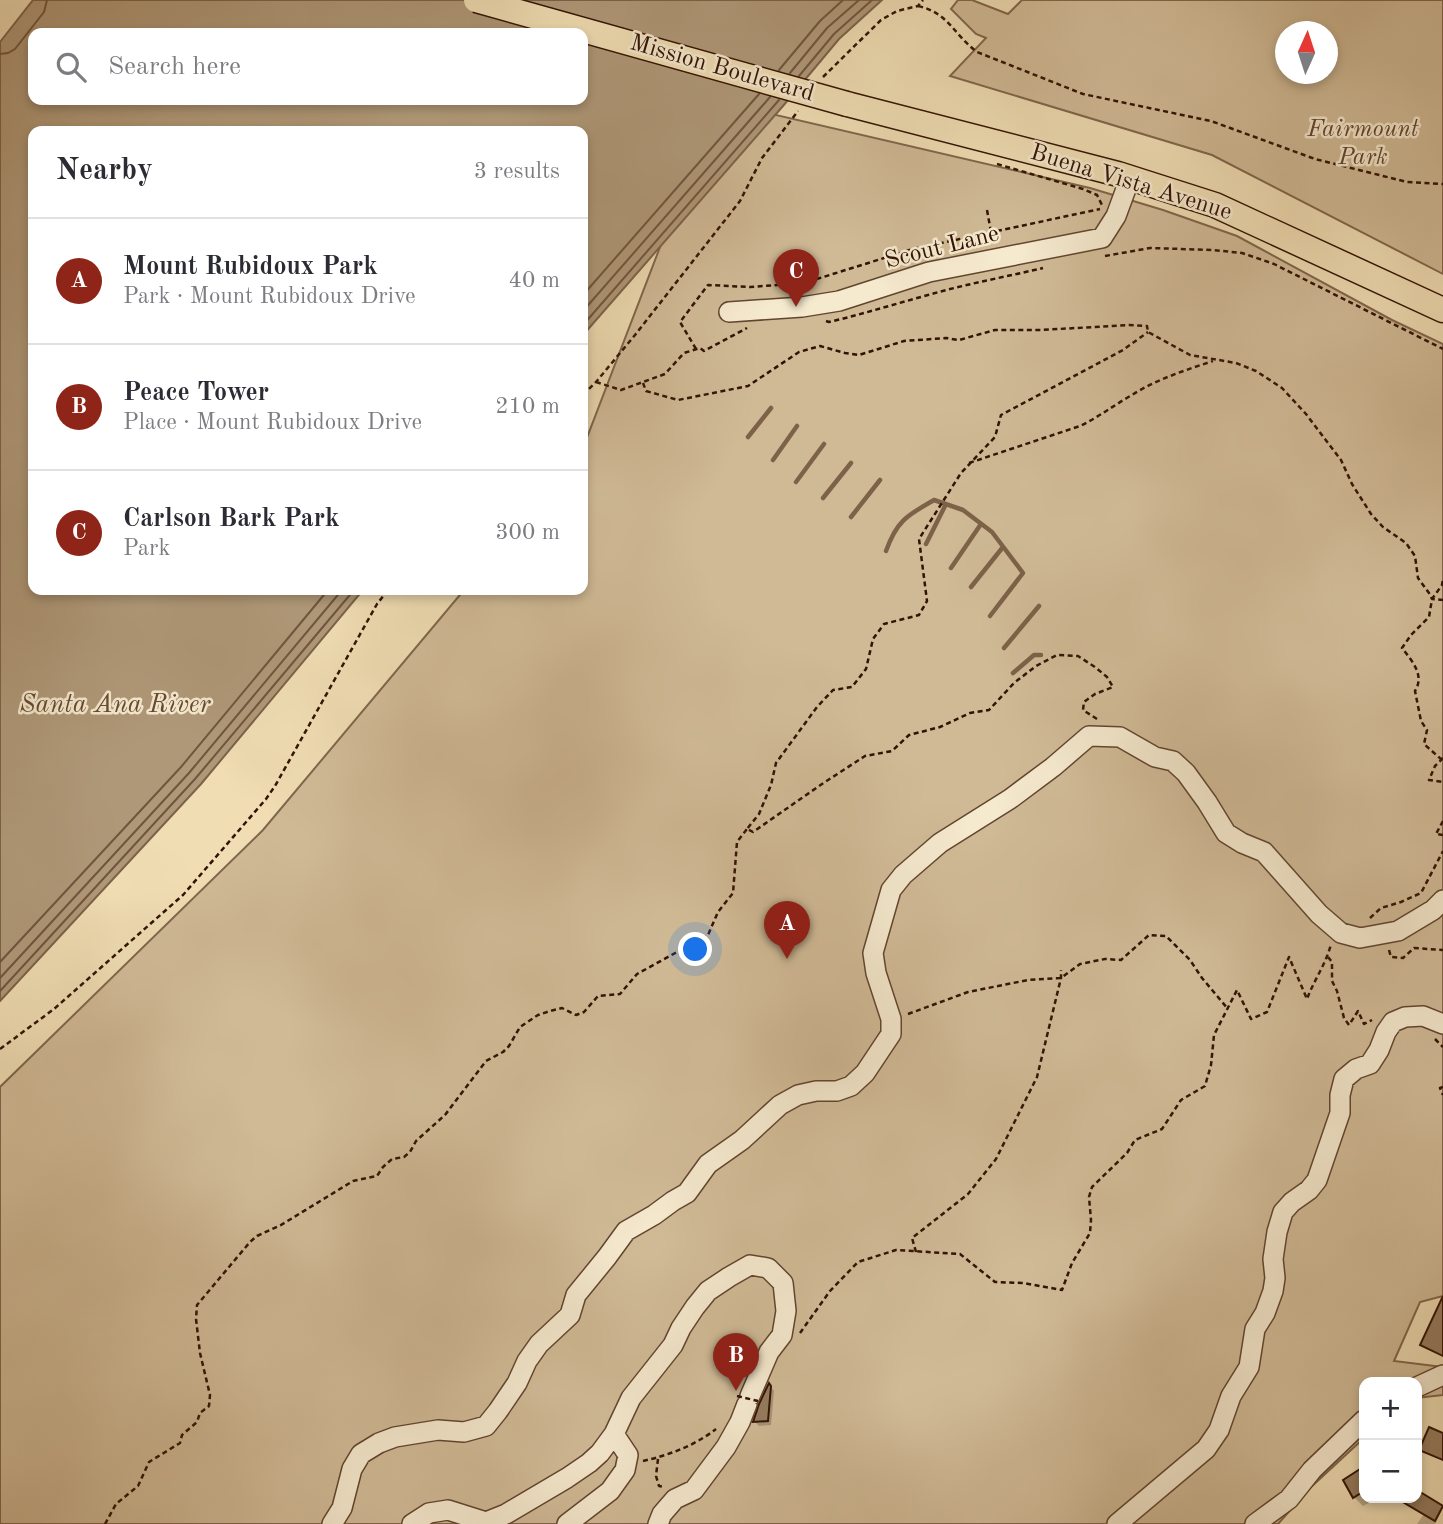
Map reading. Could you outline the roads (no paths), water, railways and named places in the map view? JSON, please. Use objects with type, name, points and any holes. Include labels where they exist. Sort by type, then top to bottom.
[{"type":"main road","name":"Mission Boulevard","points":[[476,0],[576,28]]},
{"type":"main road","name":"Mission Boulevard","points":[[588,31],[847,104]]},
{"type":"main road","name":"Buena Vista Avenue","points":[[847,104],[1130,178],[1215,205],[1443,310]]},
{"type":"street","name":"Scout Lane","points":[[729,312],[802,307],[839,301],[929,272],[1102,237],[1116,216],[1130,178]]},
{"type":"street","points":[[332,1524],[342,1508],[352,1469],[361,1454],[395,1437],[438,1430],[464,1432],[486,1426],[517,1383],[533,1352],[570,1315],[576,1295],[626,1231],[687,1193],[708,1164],[742,1140],[780,1105],[798,1095],[816,1091],[837,1091],[851,1086],[865,1073],[891,1034],[891,1019],[876,973],[873,953],[891,890],[940,843],[1010,799],[1089,736],[1120,737],[1155,757],[1173,761],[1186,773],[1226,833],[1264,852],[1320,915],[1341,933],[1360,938],[1398,930],[1417,920],[1443,900]]},
{"type":"street","points":[[1117,1524],[1206,1449],[1219,1430],[1231,1396],[1250,1367],[1255,1329],[1265,1313],[1273,1291],[1273,1259],[1283,1212],[1317,1180],[1340,1113],[1340,1095],[1344,1079],[1356,1069],[1370,1064],[1393,1022],[1405,1017],[1423,1016],[1439,1031]]},
{"type":"street","points":[[412,1524],[429,1513],[448,1510],[486,1522],[506,1514],[589,1463],[614,1434],[631,1398],[673,1345],[681,1328],[708,1291],[750,1265],[768,1268],[783,1283],[786,1311],[782,1335],[769,1352],[740,1422],[726,1447],[694,1490],[675,1499],[662,1514],[658,1524]]},
{"type":"street","points":[[1422,1385],[1443,1375]]},
{"type":"street","points":[[1255,1524],[1289,1500],[1312,1469],[1359,1425]]},
{"type":"street","points":[[567,1524],[610,1490],[625,1470],[628,1455],[614,1434]]},
{"type":"water","name":"Santa Ana River","points":[[33,0],[882,0],[839,39],[588,329],[588,126],[28,126],[28,595],[359,595],[201,784],[0,1001],[0,42]]},
{"type":"waterway","points":[[748,437],[771,408]]},
{"type":"waterway","points":[[773,460],[797,426]]},
{"type":"waterway","points":[[796,482],[824,444]]},
{"type":"waterway","points":[[823,498],[851,463]]},
{"type":"waterway","points":[[851,517],[880,480]]},
{"type":"waterway","points":[[886,551],[899,525],[934,500],[963,510],[992,532],[1023,573],[990,616]]},
{"type":"waterway","points":[[926,544],[946,504]]},
{"type":"waterway","points":[[951,568],[981,524]]},
{"type":"waterway","points":[[971,587],[1003,547]]},
{"type":"waterway","points":[[1004,648],[1039,606]]},
{"type":"waterway","points":[[1013,673],[1034,655],[1041,655]]},
{"type":"place","name":"Carlson Bark Park","points":[[796,307]]},
{"type":"place","name":"Mount Rubidoux Park","points":[[787,959]]},
{"type":"place","name":"Peace Tower","points":[[736,1391]]},
{"type":"park label","name":"Fairmount Park","points":[[1363,144]]}]
